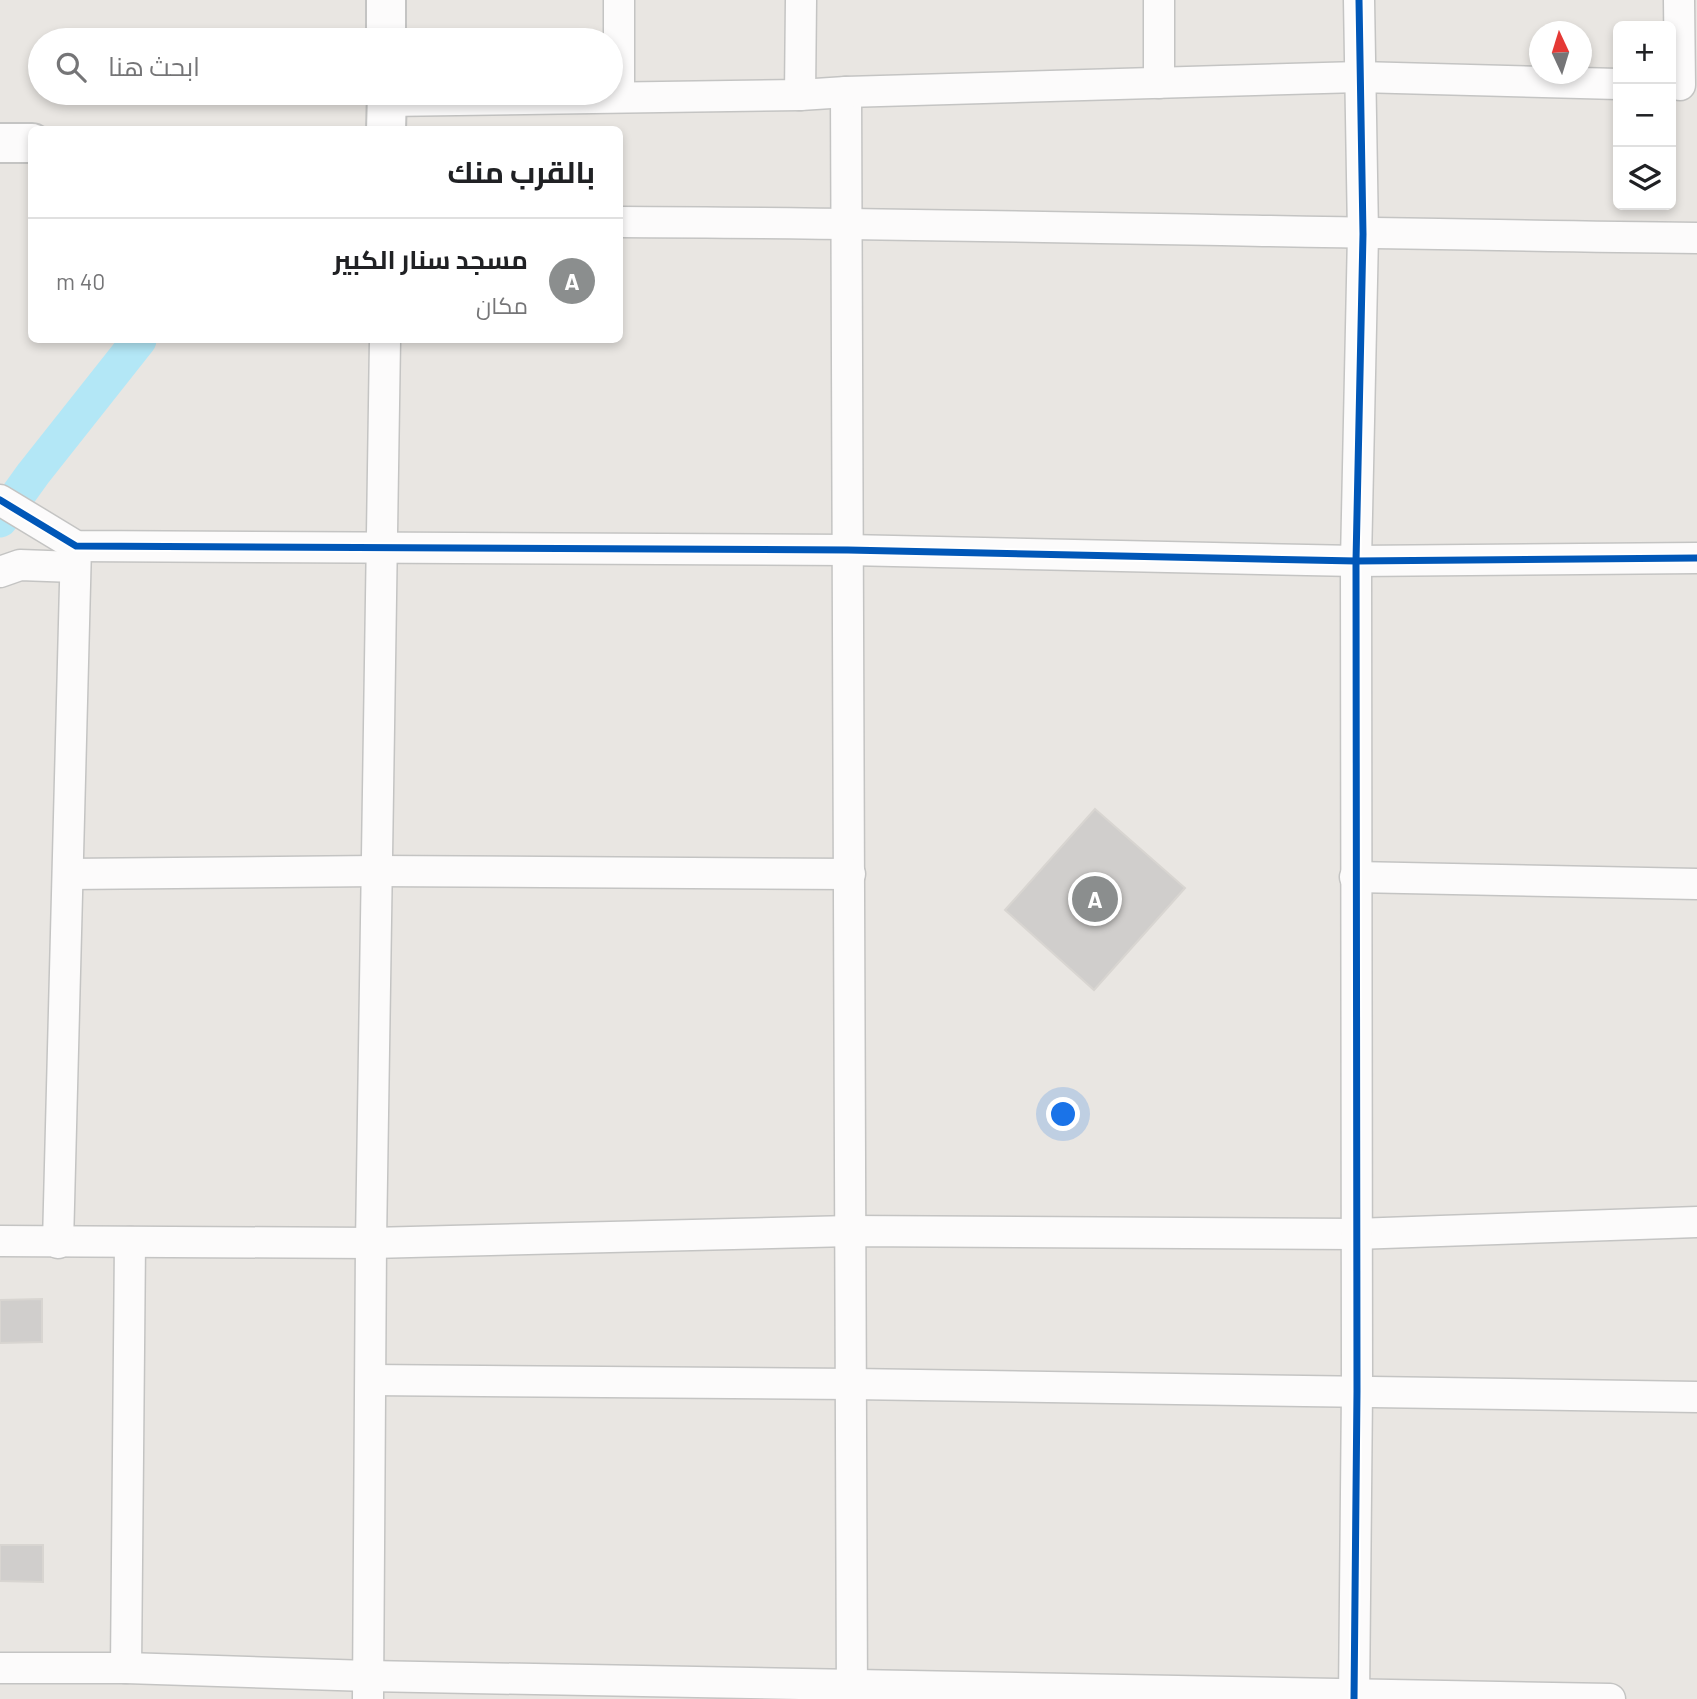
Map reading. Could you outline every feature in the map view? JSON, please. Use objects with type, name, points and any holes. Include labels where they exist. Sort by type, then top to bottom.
[{"type":"street","points":[[386,0],[386,28]]},
{"type":"street","points":[[619,0],[619,28]]},
{"type":"street","points":[[800,95],[801,0]]},
{"type":"street","points":[[1159,0],[1159,83]]},
{"type":"street","points":[[1354,1697],[1357,1391],[1356,561],[1363,234],[1359,0]]},
{"type":"street","points":[[1679,0],[1682,86]]},
{"type":"street","points":[[623,97],[800,95],[1359,78],[1613,84]]},
{"type":"street","points":[[846,92],[852,1692]]},
{"type":"street","points":[[387,108],[450,105]]},
{"type":"street","points":[[0,144],[28,143]]},
{"type":"street","points":[[623,222],[846,223],[1697,238]]},
{"type":"street","points":[[368,1687],[371,1243],[385,343]]},
{"type":"street","points":[[0,500],[75,556]]},
{"type":"street","points":[[0,572],[20,565],[75,556],[383,547],[848,550],[1356,561],[1697,558]]},
{"type":"street","points":[[58,1243],[75,556]]},
{"type":"street","points":[[68,874],[376,871],[850,874]]},
{"type":"street","points":[[1355,877],[1697,884]]},
{"type":"street","points":[[0,1241],[371,1243],[850,1231],[1355,1234],[1697,1222]]},
{"type":"street","points":[[126,1668],[130,1242]]},
{"type":"street","points":[[371,1380],[852,1384],[1697,1397]]},
{"type":"street","points":[[0,1668],[126,1668],[368,1687],[1610,1699]]},
{"type":"building","points":[[1095,809],[1185,888],[1094,990],[1005,910]]},
{"type":"building","points":[[42,1299],[42,1342],[0,1343],[0,1300]]},
{"type":"building","points":[[0,1545],[43,1545],[43,1582],[0,1581]]},
{"type":"waterway","points":[[0,520],[137,343]]},
{"type":"cycle path","points":[[1354,1699],[1357,1391],[1356,561],[1363,234],[1359,0]]},
{"type":"cycle path","points":[[0,500],[76,546],[848,550],[1356,561],[1697,558]]},
{"type":"place","name":"مسجد سنار الكبير","points":[[1095,899]]}]
